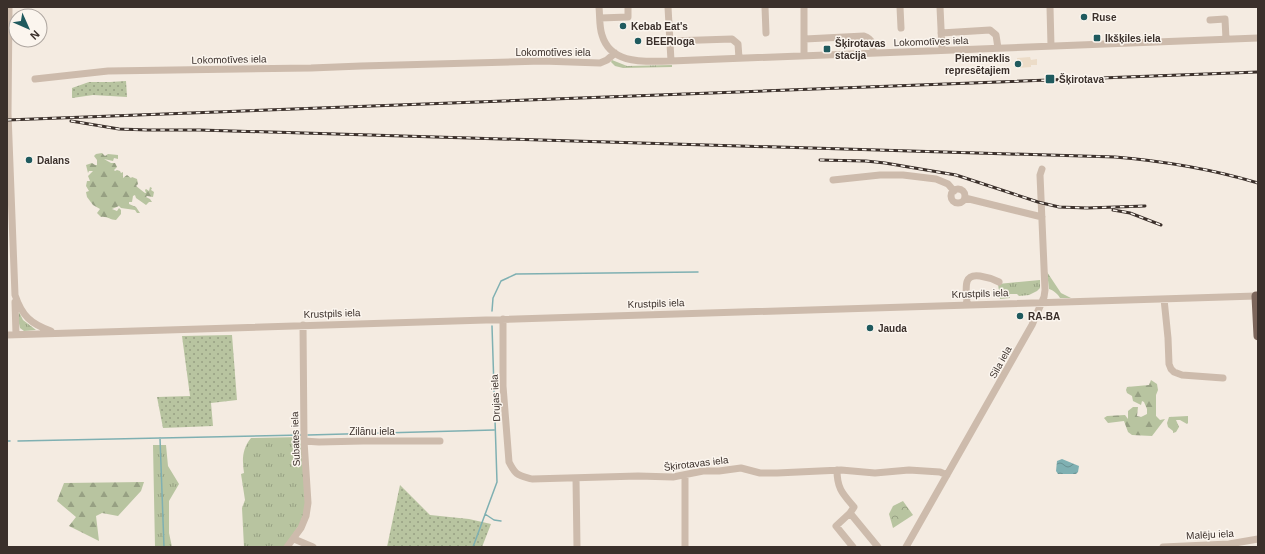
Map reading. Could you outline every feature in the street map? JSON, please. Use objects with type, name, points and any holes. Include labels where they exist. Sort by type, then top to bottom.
[{"type":"main road","points":[[1257,296],[1258,336]]},
{"type":"street","name":"Krustpils iela","points":[[9,7],[8,114],[15,295],[20,309],[28,319],[39,327],[55,333]]},
{"type":"street","points":[[599,7],[602,35],[604,40],[615,53]]},
{"type":"street","points":[[600,18],[628,17],[628,7]]},
{"type":"street","points":[[668,7],[671,61]]},
{"type":"street","points":[[765,7],[766,33]]},
{"type":"street","points":[[804,7],[804,55]]},
{"type":"street","points":[[900,7],[902,26]]},
{"type":"street","points":[[940,7],[942,50]]},
{"type":"street","points":[[1050,7],[1051,46]]},
{"type":"street","points":[[1210,20],[1226,19],[1226,39]]},
{"type":"street","points":[[941,33],[994,31],[998,48]]},
{"type":"street","points":[[805,39],[864,36],[869,38],[871,41],[873,53]]},
{"type":"street","name":"Lokomotīves iela","points":[[35,79],[108,71],[600,62],[607,60],[615,53],[624,59],[630,60],[671,61],[1258,38]]},
{"type":"street","points":[[670,41],[732,39],[738,44],[739,58]]},
{"type":"street","name":"Sila iela","points":[[906,547],[1032,325],[1042,303],[1045,290],[1040,175],[1042,169]]},
{"type":"street","points":[[833,180],[880,175],[903,175],[936,179],[948,184],[954,191]]},
{"type":"street","points":[[954,191],[961,190],[965,198]]},
{"type":"street","points":[[954,191],[951,197],[954,202],[960,203],[965,198]]},
{"type":"street","points":[[965,198],[1042,217]]},
{"type":"street","points":[[967,305],[966,288],[967,280],[970,276],[974,275],[987,277],[999,282]]},
{"type":"street","points":[[15,295],[16,334]]},
{"type":"street","name":"Krustpils iela","points":[[7,335],[1257,296]]},
{"type":"street","points":[[1164,299],[1169,364],[1171,369],[1182,375],[1223,378]]},
{"type":"street","name":"Drujas iela","points":[[503,319],[503,386],[509,456],[514,471],[517,474]]},
{"type":"street","name":"Subates iela","points":[[287,547],[294,538],[306,516],[308,503],[304,441],[303,325]]},
{"type":"street","name":"Zilānu iela","points":[[304,441],[440,441]]},
{"type":"street","name":"Šķirotavas iela","points":[[517,474],[532,479],[638,476],[660,478],[703,471],[719,471],[741,468],[760,473],[859,470],[875,473],[909,470],[940,472],[947,475]]},
{"type":"street","points":[[837,470],[837,481],[839,488],[854,507],[850,513],[836,526],[853,547]]},
{"type":"street","points":[[685,475],[685,547]]},
{"type":"street","points":[[576,478],[577,547]]},
{"type":"street","points":[[850,513],[878,547]]},
{"type":"street","points":[[294,538],[312,547]]},
{"type":"street","name":"Malēju iela","points":[[1163,547],[1230,544],[1258,539]]},
{"type":"green space","points":[[612,60],[627,66],[672,65],[672,67],[623,68],[615,66],[611,62]]},
{"type":"green space","points":[[126,81],[127,97],[93,95],[72,98],[72,88],[89,82]]},
{"type":"green space","points":[[102,153],[105,156],[108,154],[118,155],[118,159],[114,158],[113,161],[104,159],[111,163],[115,163],[117,167],[114,170],[120,171],[121,173],[123,172],[123,178],[127,175],[131,178],[137,179],[138,184],[136,186],[145,193],[146,189],[149,191],[150,187],[152,188],[151,190],[154,192],[153,197],[146,197],[152,202],[149,202],[146,205],[136,198],[135,195],[133,196],[132,202],[129,202],[129,204],[136,207],[140,213],[137,213],[135,210],[121,208],[119,206],[112,209],[117,211],[119,208],[121,210],[121,214],[116,220],[101,217],[97,213],[100,209],[93,205],[87,197],[86,192],[89,191],[86,186],[87,181],[90,181],[88,176],[93,171],[89,171],[88,173],[86,165],[92,163],[97,165],[97,160],[94,156]]},
{"type":"green space","points":[[1047,272],[1061,293],[1071,298],[1060,298],[1055,292],[1049,289]]},
{"type":"green space","points":[[1040,280],[1040,288],[1029,295],[1019,296],[1017,294],[1010,294],[1010,298],[1000,299],[998,284]]},
{"type":"green space","points":[[19,312],[23,320],[36,330],[24,331],[20,328],[18,319]]},
{"type":"green space","points":[[232,335],[237,400],[211,403],[213,426],[163,428],[157,397],[190,396],[182,336]]},
{"type":"green space","points":[[1151,380],[1157,384],[1158,390],[1156,395],[1156,416],[1160,420],[1165,419],[1152,436],[1132,435],[1128,432],[1124,421],[1108,423],[1104,418],[1107,416],[1125,415],[1128,419],[1128,411],[1133,407],[1138,407],[1137,416],[1141,417],[1147,414],[1147,409],[1144,402],[1142,401],[1141,405],[1133,401],[1132,396],[1127,393],[1126,390],[1127,387],[1149,385]]},
{"type":"green space","points":[[1188,416],[1187,424],[1180,420],[1176,420],[1179,427],[1176,432],[1173,433],[1173,431],[1168,427],[1167,423],[1169,417]]},
{"type":"green space","points":[[303,437],[306,506],[300,524],[284,547],[244,547],[242,508],[245,500],[241,474],[244,473],[243,455],[248,442],[251,438]]},
{"type":"green space","points":[[153,445],[166,445],[168,466],[179,484],[169,501],[169,533],[172,547],[155,547]]},
{"type":"green space","points":[[144,482],[141,491],[118,516],[102,513],[96,516],[99,541],[69,526],[76,517],[57,501],[64,483]]},
{"type":"green space","points":[[400,485],[430,515],[469,519],[491,524],[482,547],[387,547]]},
{"type":"green space","points":[[903,501],[913,515],[893,528],[889,514],[893,506]]},
{"type":"shaded area","points":[[1030,57],[1031,60],[1037,59],[1037,65],[1017,68],[1017,58]]},
{"type":"water","points":[[1062,459],[1079,466],[1078,472],[1076,474],[1058,474],[1056,471],[1057,461]]},
{"type":"waterway","points":[[492,311],[493,298],[501,281],[516,274],[698,272]]},
{"type":"waterway","points":[[473,547],[497,482],[492,326]]},
{"type":"waterway","points":[[308,435],[494,430]]},
{"type":"waterway","points":[[18,441],[302,435]]},
{"type":"waterway","points":[[160,438],[164,547]]},
{"type":"waterway","points":[[485,514],[494,520],[501,521]]},
{"type":"railway","points":[[7,120],[1258,72]]},
{"type":"railway","points":[[71,121],[119,129],[200,130],[1115,157],[1187,166],[1258,183]]},
{"type":"railway","points":[[820,160],[885,163],[956,175],[1038,202],[1059,207],[1087,208],[1145,206]]},
{"type":"railway","points":[[1113,210],[1130,213],[1161,225]]},
{"type":"place","name":"Ruse","points":[[1084,17]]},
{"type":"place","name":"Kebab Eat's","points":[[623,26]]},
{"type":"place","name":"Ikšķiles iela","points":[[1097,38]]},
{"type":"place","name":"BEERloga","points":[[638,41]]},
{"type":"place","name":"Šķirotavas stacija","points":[[827,49]]},
{"type":"place","name":"Piemineklis represētajiem","points":[[1018,64]]},
{"type":"place","name":"Šķirotava","points":[[1050,79]]},
{"type":"place","name":"Dalans","points":[[29,160]]},
{"type":"place","name":"RA-BA","points":[[1020,316]]},
{"type":"place","name":"Jauda","points":[[870,328]]}]
